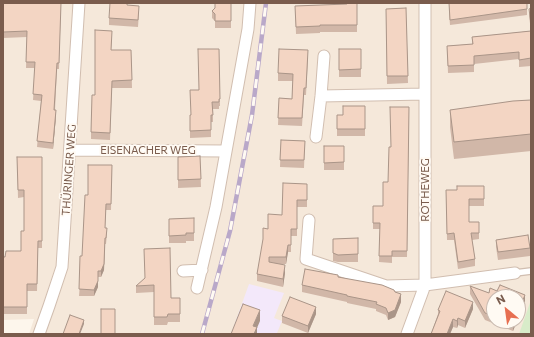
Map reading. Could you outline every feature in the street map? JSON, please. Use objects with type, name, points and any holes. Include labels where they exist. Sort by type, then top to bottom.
[{"type":"street","name":"THÜRINGER WEG","points":[[39,334],[62,268],[79,3]]},
{"type":"street","points":[[198,288],[216,206],[248,29],[250,3]]},
{"type":"street","name":"ROTHEWEG","points":[[407,334],[425,285],[425,3]]},
{"type":"street","points":[[316,137],[324,56]]},
{"type":"street","points":[[321,96],[425,94]]},
{"type":"street","name":"EISENACHER WEG","points":[[70,150],[226,151]]},
{"type":"street","points":[[309,220],[306,259],[386,286],[425,285],[515,273]]},
{"type":"street","points":[[183,271],[202,270]]},
{"type":"lane","points":[[515,273],[531,271]]},
{"type":"shaded area","points":[[3,3],[531,3],[531,334],[29,334],[34,319],[3,320]]},
{"type":"shaded area","points":[[249,284],[284,293],[274,318],[282,321],[277,333],[278,334],[231,334]]},
{"type":"green space","points":[[531,300],[531,334],[519,334],[521,329],[526,329],[526,314]]},
{"type":"building","points":[[3,3],[61,3],[59,63],[57,63],[54,110],[56,110],[53,143],[37,141],[42,95],[33,94],[35,62],[26,62],[27,31],[3,32]]},
{"type":"building","points":[[110,3],[127,3],[127,5],[139,6],[138,20],[109,18]]},
{"type":"building","points":[[215,3],[231,3],[231,21],[215,21],[215,14],[212,11],[215,8]]},
{"type":"building","points":[[357,3],[357,25],[320,25],[296,27],[295,6]]},
{"type":"building","points":[[449,3],[527,3],[527,9],[450,20]]},
{"type":"building","points":[[406,8],[408,76],[387,76],[386,9]]},
{"type":"building","points":[[531,8],[531,24],[529,9]]},
{"type":"building","points":[[95,30],[112,31],[111,50],[131,50],[132,80],[112,81],[110,133],[91,132],[92,95],[95,95]]},
{"type":"building","points":[[531,31],[531,58],[519,60],[519,52],[474,56],[474,65],[448,66],[447,46],[473,44],[472,37]]},
{"type":"building","points":[[198,49],[219,49],[220,99],[219,102],[212,102],[213,115],[211,115],[211,130],[190,131],[190,90],[199,90]]},
{"type":"building","points":[[279,49],[308,50],[306,88],[304,88],[302,118],[278,118],[279,98],[292,99],[293,74],[278,73]]},
{"type":"building","points":[[339,49],[361,49],[361,69],[339,70]]},
{"type":"building","points":[[531,100],[531,134],[454,142],[450,110],[513,101]]},
{"type":"building","points":[[343,106],[365,106],[365,129],[337,129],[337,115],[343,115]]},
{"type":"building","points":[[390,107],[409,107],[407,251],[392,251],[392,256],[379,256],[380,223],[373,223],[373,206],[383,206],[383,182],[388,182],[389,147],[391,147]]},
{"type":"building","points":[[281,140],[305,141],[304,160],[280,160]]},
{"type":"building","points":[[324,146],[344,146],[344,162],[324,163]]},
{"type":"building","points":[[200,156],[201,179],[178,180],[178,157]]},
{"type":"building","points":[[17,157],[42,157],[42,241],[38,241],[37,284],[27,284],[27,307],[3,307],[3,257],[5,257],[6,251],[21,251],[21,231],[24,231],[24,190],[18,190]]},
{"type":"building","points":[[88,165],[112,165],[111,204],[106,204],[105,228],[107,228],[104,264],[101,271],[98,271],[98,281],[94,290],[79,289],[85,195],[88,195]]},
{"type":"building","points":[[283,183],[307,184],[307,200],[297,200],[297,229],[291,229],[291,245],[288,245],[286,257],[269,257],[269,262],[285,265],[283,279],[257,274],[263,239],[263,228],[268,229],[268,214],[282,215]]},
{"type":"building","points":[[457,186],[484,186],[484,199],[469,199],[469,222],[479,222],[479,233],[471,233],[475,259],[458,262],[454,233],[447,234],[446,190],[457,190]]},
{"type":"building","points":[[194,218],[194,233],[169,236],[169,219]]},
{"type":"building","points":[[528,235],[530,248],[498,252],[496,240]]},
{"type":"building","points":[[358,238],[358,254],[338,255],[333,253],[333,239]]},
{"type":"building","points":[[170,248],[171,298],[180,298],[180,314],[168,314],[167,317],[154,317],[154,285],[136,286],[145,278],[144,249]]},
{"type":"building","points":[[305,269],[382,285],[401,294],[395,310],[388,313],[386,308],[376,304],[377,302],[302,285]]},
{"type":"building","points":[[500,285],[510,289],[498,289]]},
{"type":"building","points":[[470,286],[486,292],[486,313],[485,313]]},
{"type":"building","points":[[446,291],[473,302],[465,321],[458,318],[457,321],[453,319],[447,334],[431,334],[440,311],[438,310]]},
{"type":"building","points":[[290,297],[316,307],[308,326],[282,316]]},
{"type":"building","points":[[243,304],[260,310],[253,326],[257,327],[254,334],[231,334]]},
{"type":"building","points":[[101,309],[115,309],[115,334],[101,334]]},
{"type":"building","points":[[70,315],[84,320],[79,334],[63,334]]},
{"type":"railway","points":[[202,334],[230,231],[252,115],[266,3]]}]
